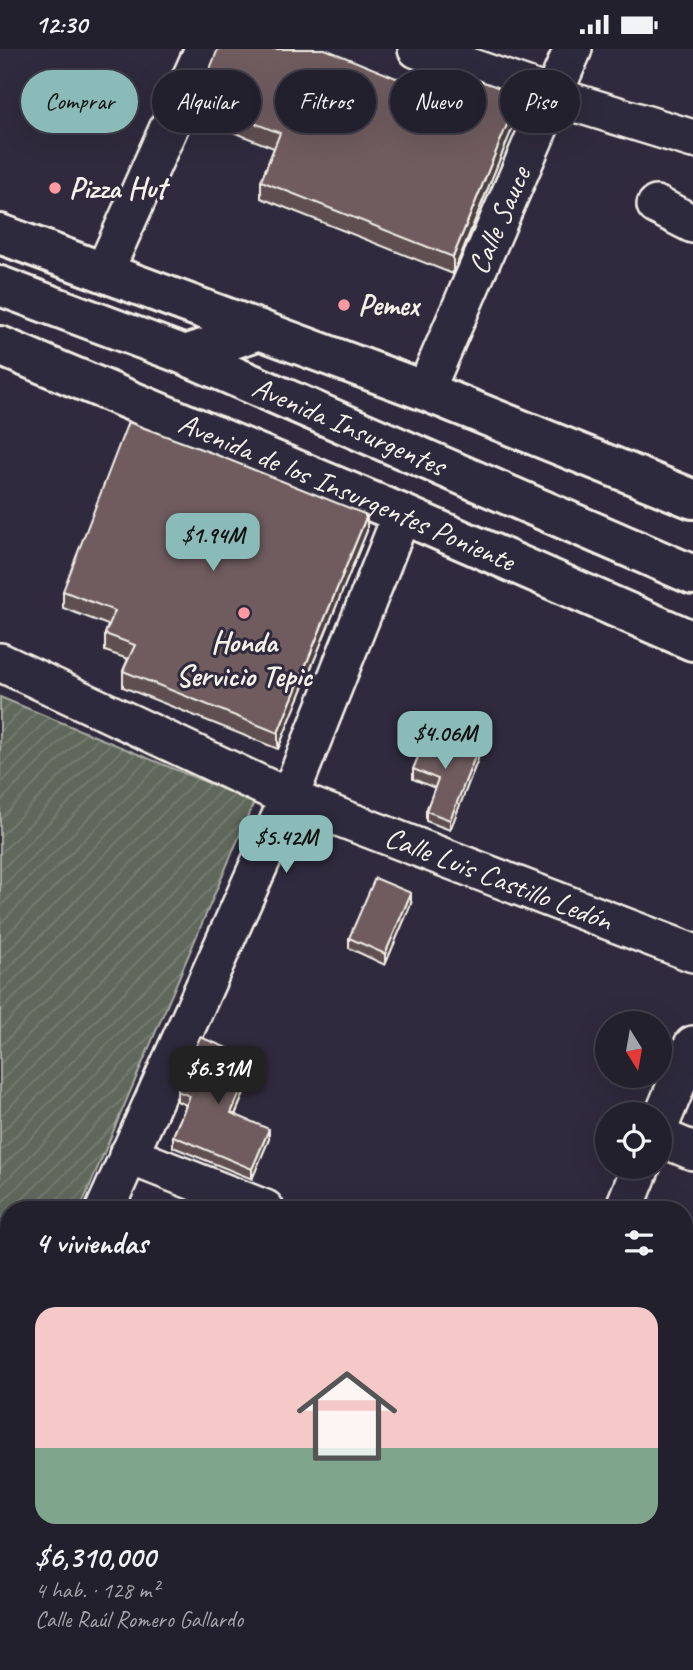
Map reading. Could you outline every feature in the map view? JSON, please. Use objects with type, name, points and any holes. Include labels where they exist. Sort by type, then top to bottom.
[{"type":"main road","points":[[0,234],[425,391],[693,499]]},
{"type":"main road","name":"Avenida Insurgentes","points":[[0,286],[185,355],[693,575]]},
{"type":"main road","points":[[185,355],[260,330]]},
{"type":"main road","name":"Avenida de los Insurgentes Poniente","points":[[0,346],[402,514],[693,641]]},
{"type":"street","points":[[104,272],[204,49]]},
{"type":"street","points":[[417,49],[500,78]]},
{"type":"street","name":"Calle Sauce","points":[[564,70],[573,49]]},
{"type":"street","points":[[580,104],[693,139]]},
{"type":"street","name":"Calle Sauce","points":[[425,391],[537,133]]},
{"type":"street","points":[[656,205],[693,224]]},
{"type":"street","points":[[108,1201],[289,798],[402,514]]},
{"type":"street","name":"Calle Luis Castillo Ledón","points":[[0,661],[289,798],[693,953]]},
{"type":"street","points":[[669,1102],[693,1045]]},
{"type":"street","points":[[672,1142],[693,1151]]},
{"type":"street","points":[[128,1155],[245,1201]]},
{"type":"street","points":[[627,1201],[636,1179]]},
{"type":"shaded area","points":[[0,697],[254,802],[83,1201],[0,1201]]},
{"type":"building","points":[[218,49],[325,49],[390,76],[390,133],[486,133],[486,83],[500,88],[500,133],[504,133],[453,257],[261,181],[280,133],[376,133],[376,70],[275,70],[275,131],[261,126],[261,70],[210,70]]},
{"type":"building","name":"Honda Servicio Tepic","points":[[128,422],[367,515],[278,733],[123,671],[135,645],[105,634],[115,611],[63,591]]},
{"type":"building","points":[[429,730],[478,749],[450,820],[426,811],[438,779],[413,769]]},
{"type":"building","points":[[375,878],[411,893],[385,954],[349,938]]},
{"type":"building","points":[[200,1037],[245,1055],[238,1072],[247,1076],[231,1113],[269,1129],[252,1169],[173,1136],[190,1096],[177,1091]]},
{"type":"place","name":"Pizza Hut","points":[[55,188]]},
{"type":"place","name":"Pemex","points":[[344,305]]},
{"type":"place","name":"Honda Servicio Tepic","points":[[244,613]]}]
